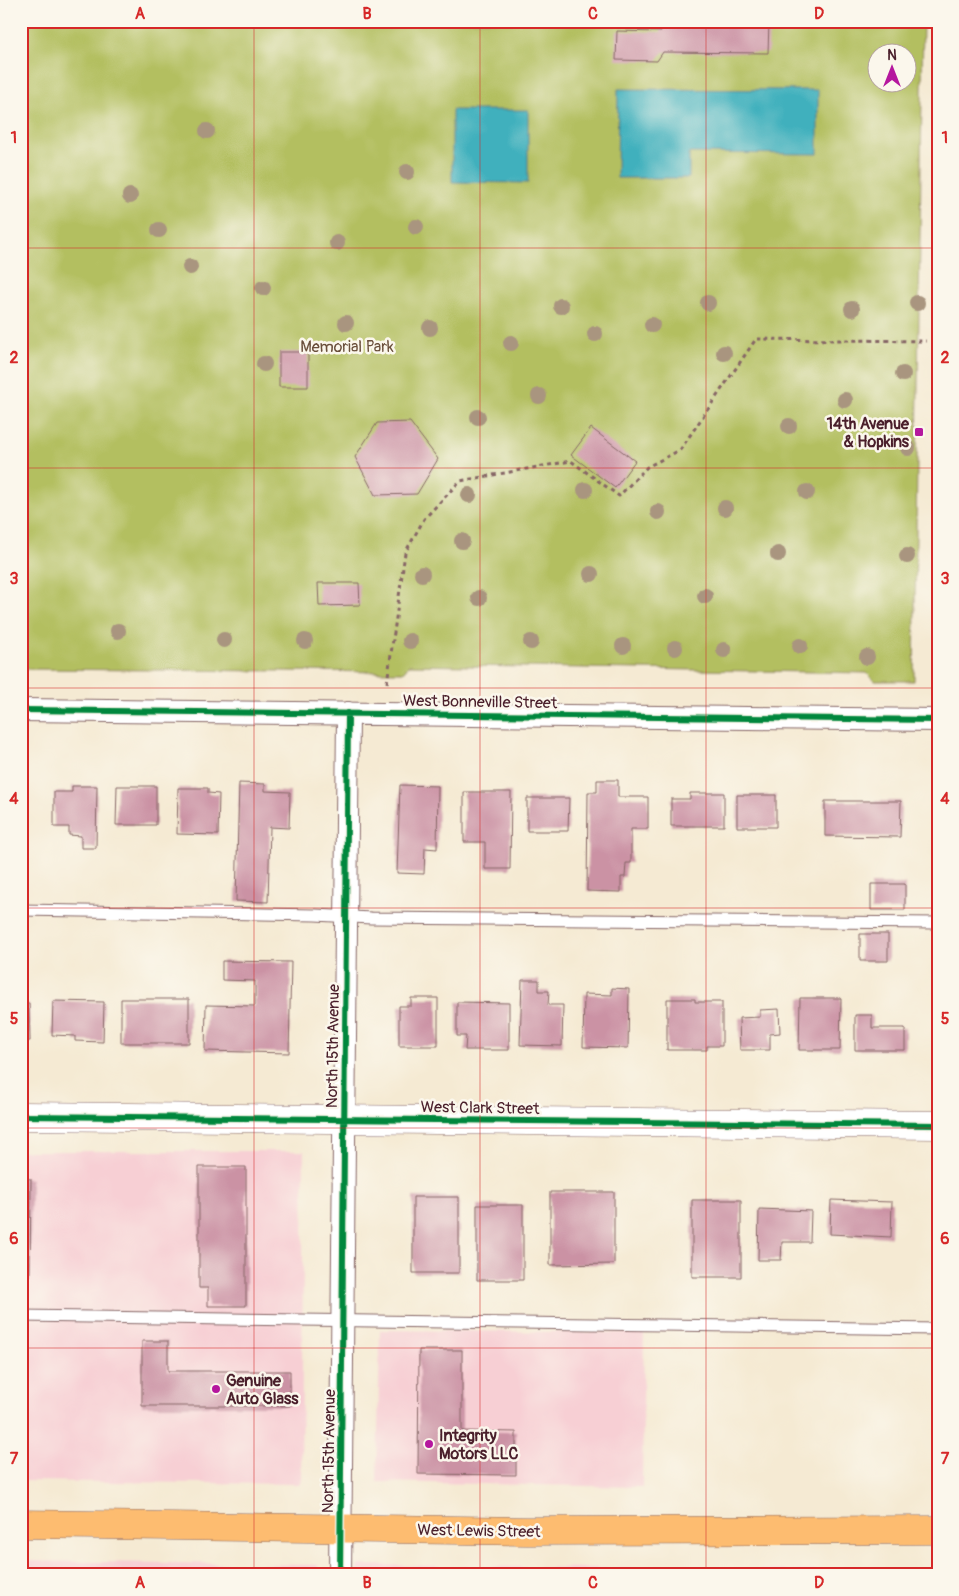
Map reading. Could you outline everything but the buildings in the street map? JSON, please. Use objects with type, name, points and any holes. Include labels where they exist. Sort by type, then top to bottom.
[{"type":"main road","name":"West Lewis Street","points":[[21,1524],[527,1532],[938,1530]]},
{"type":"street","name":"West Bonneville Street","points":[[21,710],[938,720]]},
{"type":"street","name":"North 15th Avenue","points":[[340,1575],[348,713]]},
{"type":"street","name":"West Clark Street","points":[[21,1116],[938,1125]]},
{"type":"lane","points":[[21,910],[371,918],[938,924]]},
{"type":"lane","points":[[21,1316],[938,1329]]},
{"type":"path","points":[[387,683],[405,553],[424,519],[460,481],[571,461],[619,496],[647,468],[680,450],[756,339],[926,341]]},
{"type":"shaded area","points":[[21,1151],[304,1151],[301,1484],[21,1481]]},
{"type":"shaded area","points":[[380,1330],[644,1333],[642,1487],[377,1482]]},
{"type":"shaded area","points":[[21,1561],[318,1565],[318,1575],[21,1575]]},
{"type":"shaded area","points":[[358,1565],[917,1572],[917,1575],[358,1575]]},
{"type":"green space","name":"Memorial Park","points":[[21,21],[923,21],[914,681],[875,681],[867,673],[409,665],[403,672],[21,669]]},
{"type":"water","points":[[618,89],[818,90],[818,154],[689,153],[689,178],[617,178]]},
{"type":"water","points":[[452,110],[528,110],[528,183],[452,182]]},
{"type":"cycle path","points":[[21,710],[938,720]]},
{"type":"cycle path","points":[[340,1575],[348,713]]},
{"type":"cycle path","points":[[21,1116],[938,1125]]},
{"type":"place","name":"14th Avenue & Hopkins","points":[[919,432]]},
{"type":"place","name":"Genuine Auto Glass","points":[[216,1389]]},
{"type":"place","name":"Integrity Motors LLC","points":[[429,1444]]}]
